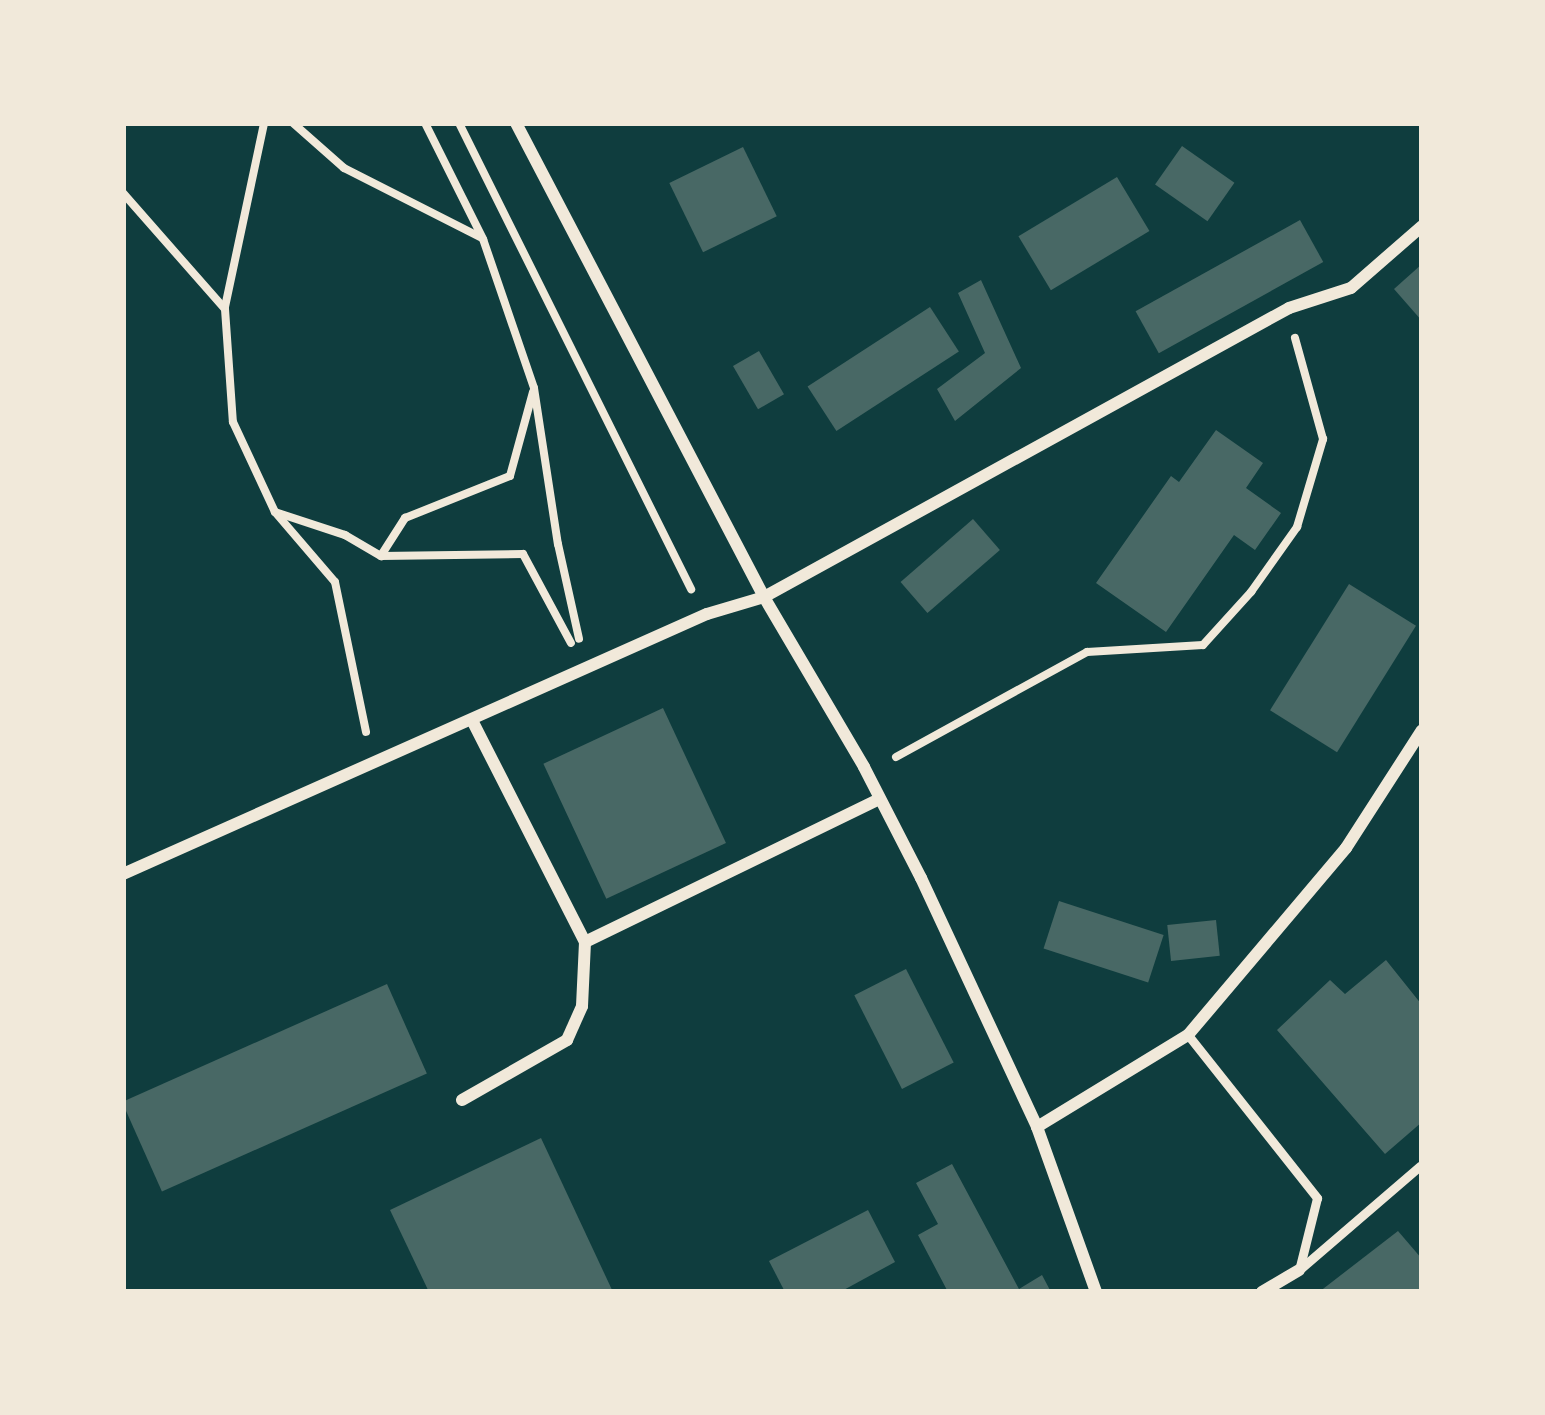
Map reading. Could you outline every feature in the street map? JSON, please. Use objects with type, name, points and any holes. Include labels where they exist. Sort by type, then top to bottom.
[{"type":"street","points":[[516,123],[764,597],[864,767],[1037,1127],[1096,1292]]},
{"type":"street","points":[[123,874],[707,614],[764,597],[1289,308],[1351,288],[1422,226]]},
{"type":"street","points":[[462,1100],[567,1040],[582,1006],[585,942],[472,720]]},
{"type":"street","points":[[1037,1127],[1187,1035],[1346,848],[1422,730]]},
{"type":"street","points":[[585,942],[879,799]]},
{"type":"street","points":[[1262,1292],[1299,1270]]},
{"type":"lane","points":[[1187,1035],[1317,1198],[1299,1270]]},
{"type":"lane","points":[[1299,1270],[1420,1166]]},
{"type":"path","points":[[263,123],[225,309],[233,422],[275,512],[335,582],[372,763]]},
{"type":"path","points":[[292,123],[344,168],[483,239]]},
{"type":"path","points":[[425,123],[483,239],[534,388],[558,544],[586,670]]},
{"type":"path","points":[[459,123],[707,614]]},
{"type":"path","points":[[123,193],[225,309]]},
{"type":"path","points":[[864,767],[890,761],[1087,652],[1203,645],[1251,592],[1297,527],[1323,439],[1289,308]]},
{"type":"path","points":[[381,556],[405,518],[510,476],[534,388]]},
{"type":"path","points":[[275,512],[345,535],[381,556],[523,554],[586,670]]},
{"type":"building","points":[[1182,146],[1234,183],[1207,221],[1155,185]]},
{"type":"building","points":[[743,147],[777,216],[703,252],[669,183]]},
{"type":"building","points":[[1117,177],[1149,231],[1051,290],[1018,236]]},
{"type":"building","points":[[1300,220],[1323,262],[1159,353],[1136,311]]},
{"type":"building","points":[[1422,264],[1422,321],[1394,289]]},
{"type":"building","points":[[981,280],[1021,368],[955,421],[937,389],[985,353],[958,293]]},
{"type":"building","points":[[930,307],[959,351],[836,431],[808,387]]},
{"type":"building","points":[[759,351],[784,394],[758,409],[733,366]]},
{"type":"building","points":[[1216,430],[1263,463],[1246,488],[1281,513],[1255,550],[1234,535],[1166,632],[1096,583],[1171,476],[1179,482]]},
{"type":"building","points":[[973,519],[1000,550],[927,613],[901,582]]},
{"type":"building","points":[[1349,584],[1416,626],[1337,752],[1270,710]]},
{"type":"building","points":[[663,708],[726,843],[606,899],[543,764]]},
{"type":"building","points":[[1059,901],[1164,935],[1148,983],[1044,949]]},
{"type":"building","points":[[1216,920],[1220,956],[1171,961],[1167,925]]},
{"type":"building","points":[[1386,960],[1422,1005],[1422,1122],[1385,1154],[1277,1030],[1330,980],[1345,994]]},
{"type":"building","points":[[906,969],[954,1063],[902,1089],[854,995]]},
{"type":"building","points":[[387,984],[427,1074],[162,1191],[123,1102]]},
{"type":"building","points":[[541,1138],[613,1292],[429,1292],[390,1210]]},
{"type":"building","points":[[952,1164],[1019,1289],[1042,1275],[1051,1292],[948,1292],[918,1235],[938,1224],[916,1183]]},
{"type":"building","points":[[868,1210],[895,1262],[840,1292],[785,1292],[769,1261]]},
{"type":"building","points":[[1398,1231],[1422,1259],[1422,1292],[1319,1292]]}]
